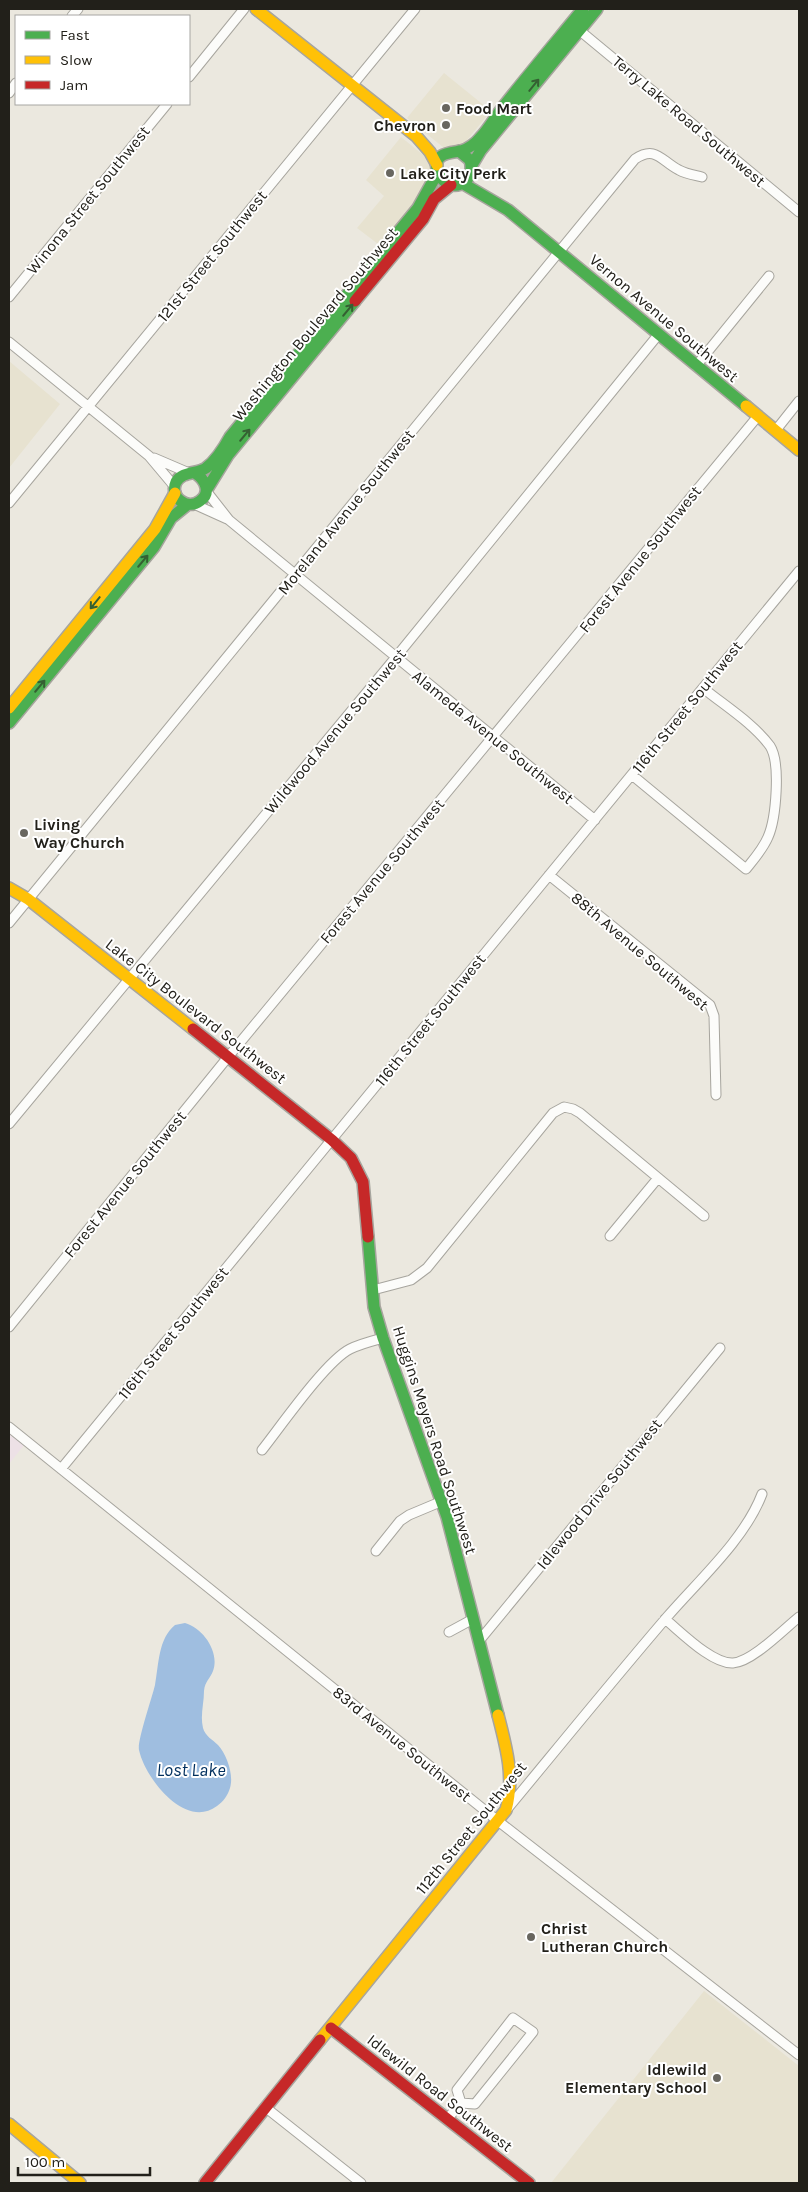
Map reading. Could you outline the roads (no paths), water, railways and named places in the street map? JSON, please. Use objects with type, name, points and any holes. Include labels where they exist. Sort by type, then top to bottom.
[{"type":"street","points":[[190,76],[244,9]]},
{"type":"street","points":[[256,9],[416,136],[430,152],[442,179],[457,184],[470,176],[480,150],[596,9]]},
{"type":"street","name":"121st Street Southwest","points":[[9,503],[414,9]]},
{"type":"street","points":[[438,168],[440,158],[474,144],[482,136],[583,9]]},
{"type":"street","name":"Terry Lake Road Southwest","points":[[579,30],[799,212]]},
{"type":"street","name":"Winona Street Southwest","points":[[9,297],[165,105]]},
{"type":"street","points":[[416,136],[466,155],[472,168]]},
{"type":"street","name":"Moreland Avenue Southwest","points":[[9,923],[635,159],[643,154],[652,153],[677,169],[702,177]]},
{"type":"street","name":"Washington Boulevard Southwest","points":[[192,473],[215,460],[239,426],[418,208],[429,191],[438,168]]},
{"type":"street","name":"Vernon Avenue Southwest","points":[[472,168],[484,186],[503,201],[508,210]]},
{"type":"street","name":"Vernon Avenue Southwest","points":[[457,184],[508,210],[799,450]]},
{"type":"street","name":"Washington Boulevard Southwest","points":[[207,490],[228,455],[423,219],[433,200],[443,190],[457,184]]},
{"type":"street","points":[[696,366],[769,276]]},
{"type":"street","name":"Wildwood Avenue Southwest","points":[[9,1124],[396,657],[658,335]]},
{"type":"street","points":[[9,342],[149,456],[174,490],[180,502],[192,505]]},
{"type":"street","points":[[776,430],[799,401]]},
{"type":"street","name":"Forest Avenue Southwest","points":[[9,1327],[228,1057],[758,416]]},
{"type":"street","points":[[9,723],[154,547],[172,518],[204,499],[207,490],[204,479],[149,456]]},
{"type":"street","points":[[9,708],[155,529],[179,477],[192,473]]},
{"type":"street","name":"Alameda Avenue Southwest","points":[[207,490],[229,520],[595,820]]},
{"type":"street","name":"Alameda Avenue Southwest","points":[[192,505],[229,520]]},
{"type":"street","name":"116th Street Southwest","points":[[61,1469],[799,571]]},
{"type":"street","points":[[632,775],[746,868],[766,843],[771,830],[776,778],[774,756],[771,748],[751,727],[703,688]]},
{"type":"street","name":"88th Avenue Southwest","points":[[549,875],[710,1005],[714,1016],[716,1095]]},
{"type":"street","name":"Lake City Boulevard Southwest","points":[[9,888],[28,899],[332,1140],[344,1150],[357,1167]]},
{"type":"street","points":[[373,1290],[411,1280],[427,1268],[553,1113],[564,1107],[580,1113],[704,1216]]},
{"type":"street","name":"Huggins Meyers Road Southwest","points":[[357,1167],[364,1189],[374,1306],[383,1338],[440,1502],[447,1517],[508,1765],[509,1796],[506,1810]]},
{"type":"street","points":[[610,1236],[658,1178]]},
{"type":"street","points":[[262,1450],[322,1375],[340,1356],[350,1349],[383,1338]]},
{"type":"street","name":"Idlewood Drive Southwest","points":[[479,1641],[720,1348]]},
{"type":"street","name":"83rd Avenue Southwest","points":[[9,1427],[498,1821],[799,2055]]},
{"type":"street","name":"112th Street Southwest","points":[[205,2183],[506,1810],[665,1619],[737,1537],[755,1512],[762,1494]]},
{"type":"street","points":[[376,1551],[400,1521],[409,1515],[440,1502]]},
{"type":"street","points":[[665,1619],[706,1652],[717,1659],[733,1663],[750,1657],[799,1617]]},
{"type":"street","points":[[449,1632],[472,1620]]},
{"type":"street","points":[[513,2018],[533,2032],[475,2104],[461,2103],[457,2090],[513,2018]]},
{"type":"street","name":"Idlewild Road Southwest","points":[[331,2028],[529,2183]]},
{"type":"street","points":[[448,2118],[461,2103]]},
{"type":"street","points":[[265,2107],[361,2183]]},
{"type":"street","points":[[9,2124],[80,2183]]},
{"type":"water","name":"Lost Lake","points":[[185,1623],[204,1635],[212,1649],[215,1664],[206,1682],[202,1723],[205,1733],[218,1745],[224,1754],[229,1765],[231,1777],[230,1788],[225,1798],[217,1806],[205,1812],[192,1811],[168,1798],[149,1774],[139,1750],[142,1729],[155,1685],[162,1645],[165,1637],[175,1625]]},
{"type":"place","name":"Food Mart","points":[[446,108]]},
{"type":"place","name":"Chevron","points":[[446,125]]},
{"type":"place","name":"Lake City Perk","points":[[390,173]]},
{"type":"place","name":"Living Way Church","points":[[24,833]]},
{"type":"place","name":"Christ Lutheran Church","points":[[531,1937]]},
{"type":"place","name":"Idlewild Elementary School","points":[[717,2078]]}]
